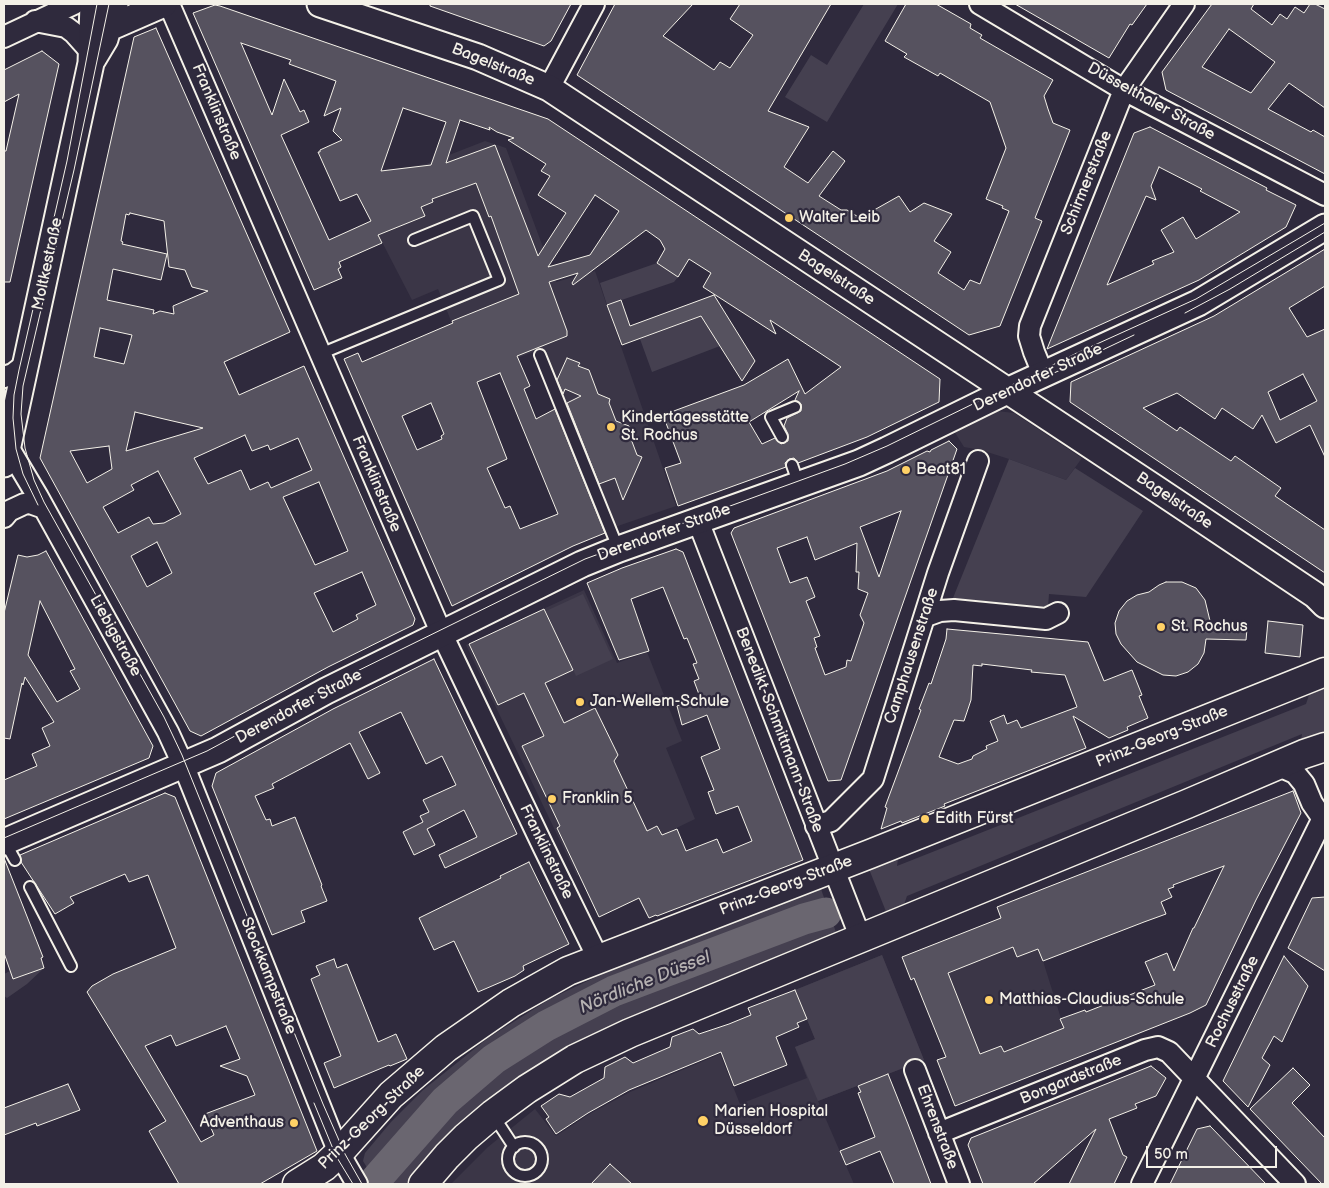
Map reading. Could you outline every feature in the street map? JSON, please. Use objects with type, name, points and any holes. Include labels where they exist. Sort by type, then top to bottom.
[{"type":"main road","name":"Prinz-Georg-Straße","points":[[298,1184],[324,1167],[349,1170],[397,1090],[468,1031],[537,987],[568,971],[1325,672]]},
{"type":"main road","points":[[423,1184],[466,1137],[493,1114],[553,1072],[630,1033],[1325,747]]},
{"type":"street","points":[[4,37],[74,4]]},
{"type":"street","name":"Moltkestraße","points":[[5,450],[26,364],[91,57],[93,4]]},
{"type":"street","name":"Moltkestraße","points":[[91,57],[102,46],[110,28],[115,4]]},
{"type":"street","points":[[110,28],[164,4]]},
{"type":"street","name":"Franklinstraße","points":[[169,4],[441,634],[598,958]]},
{"type":"street","name":"Bagelstraße","points":[[320,4],[478,57],[549,88],[1315,595],[1325,605]]},
{"type":"street","points":[[549,88],[594,4]]},
{"type":"street","name":"Düsselthaler Straße","points":[[980,4],[1124,90],[1325,195]]},
{"type":"street","name":"Schirmerstraße","points":[[1043,374],[1029,336],[1030,326],[1124,90],[1184,4]]},
{"type":"street","points":[[35,21],[66,27],[77,37],[91,57]]},
{"type":"street","name":"Derendorfer Straße","points":[[8,848],[218,750],[326,691],[582,564],[698,521],[795,475],[887,450],[1007,391],[1198,303],[1325,227]]},
{"type":"street","points":[[4,377],[13,374],[26,364]]},
{"type":"street","name":"Liebigstraße","points":[[5,450],[44,508],[168,732],[183,766]]},
{"type":"street","name":"Camphausenstraße","points":[[816,826],[831,821],[873,779],[938,573],[978,461]]},
{"type":"street","points":[[4,517],[9,511],[24,504],[30,503],[44,508]]},
{"type":"street","name":"Benedikt-Schmittmann-Straße","points":[[698,521],[832,868],[861,938]]},
{"type":"street","points":[[926,616],[940,611],[954,610],[1046,619],[1058,613]]},
{"type":"street","name":"Stockkampstraße","points":[[183,766],[349,1170]]},
{"type":"street","name":"Rochusstraße","points":[[1142,1184],[1324,816],[1312,802],[1304,784],[1295,773],[1277,766]]},
{"type":"street","name":"Bongardstraße","points":[[939,1132],[1158,1047],[1169,1052],[1195,1079]]},
{"type":"street","name":"Ehrenstraße","points":[[915,1070],[959,1184]]},
{"type":"street","points":[[1195,1079],[1295,1184]]},
{"type":"lane","points":[[320,354],[498,280],[473,216],[414,240]]},
{"type":"lane","points":[[540,356],[619,549]]},
{"type":"lane","points":[[782,437],[772,417],[795,407]]},
{"type":"lane","points":[[30,887],[71,966]]},
{"type":"lane","points":[[493,1114],[514,1147]]},
{"type":"shaded area","points":[[864,4],[898,4],[827,122],[785,97],[811,55],[827,65]]},
{"type":"shaded area","points":[[485,141],[506,148],[556,282],[595,271],[676,506],[612,528],[541,349],[496,366],[461,345],[438,289],[412,300],[352,184],[382,171],[426,164]]},
{"type":"shaded area","points":[[657,263],[678,277],[674,282],[607,305],[600,283]]},
{"type":"shaded area","points":[[702,316],[720,346],[652,372],[640,339]]},
{"type":"shaded area","points":[[997,411],[1014,413],[1082,458],[1066,480],[1009,459],[964,447],[954,431]]},
{"type":"shaded area","points":[[1009,459],[1066,480],[1075,468],[1143,511],[1086,597],[1049,594],[1048,607],[953,598]]},
{"type":"shaded area","name":"Jan-Wellem-Schule","points":[[584,590],[617,663],[647,652],[682,741],[666,748],[695,819],[577,876],[466,645]]},
{"type":"shaded area","points":[[583,594],[613,659],[576,676],[546,611]]},
{"type":"shaded area","points":[[1325,680],[1325,740],[1300,749],[1302,734],[907,896],[901,913],[889,919],[867,864],[899,851],[897,866],[1306,704],[1311,689]]},
{"type":"shaded area","points":[[821,889],[839,941],[627,1026],[415,1184],[377,1184],[363,1161],[365,1153],[391,1122],[423,1090],[488,1038],[550,999],[596,977],[812,890]]},
{"type":"shaded area","name":"Matthias-Claudius-Schule","points":[[1018,898],[1043,961],[1064,1028],[1061,1030],[1073,1059],[955,1106],[937,1060],[945,1057],[915,978],[911,980],[902,957],[1001,918],[997,907]]},
{"type":"shaded area","name":"Marien Hospital Düsseldorf","points":[[882,955],[924,1060],[818,1101],[854,1184],[451,1184],[488,1147],[535,1109],[556,1136],[591,1113],[630,1092],[720,1054],[740,1104],[807,1078],[795,1047],[815,1039],[795,990]]},
{"type":"shaded area","points":[[882,955],[924,1060],[818,1101],[795,1047],[815,1039],[795,990]]},
{"type":"shaded area","points":[[44,968],[27,984],[7,998],[4,996],[4,974],[10,971],[14,979]]},
{"type":"building","points":[[430,4],[571,4],[551,41],[544,46],[430,6]]},
{"type":"building","points":[[615,4],[693,4],[663,36],[714,70],[720,62],[730,68],[753,35],[730,19],[740,4],[831,4],[768,111],[809,127],[784,167],[808,183],[833,151],[845,161],[819,196],[841,210],[847,210],[860,218],[899,196],[910,212],[924,203],[952,214],[934,241],[951,252],[938,273],[964,290],[970,280],[980,284],[1009,211],[1002,208],[1003,206],[986,199],[1006,148],[990,102],[940,73],[938,76],[904,57],[907,54],[885,41],[906,4],[936,4],[971,24],[970,28],[982,35],[980,38],[1053,80],[1044,96],[1048,109],[1053,123],[1070,130],[1035,218],[1042,221],[1000,326],[969,335],[577,75]]},
{"type":"building","points":[[1015,4],[1147,4],[1132,25],[1130,24],[1109,58]]},
{"type":"building","points":[[1212,4],[1254,4],[1251,9],[1272,25],[1280,14],[1287,19],[1295,7],[1304,13],[1310,4],[1315,4],[1325,9],[1325,108],[1289,83],[1268,109],[1311,132],[1313,130],[1325,137],[1325,174],[1166,90],[1162,72]],"holes":[[[1229,29],[1275,62],[1251,93],[1202,67]]]},
{"type":"building","points":[[215,5],[220,6],[548,119],[940,379],[939,402],[867,437],[798,463],[794,458],[789,459],[785,463],[786,467],[678,506],[665,468],[681,463],[663,415],[744,385],[788,359],[805,394],[841,367],[770,320],[776,334],[703,287],[711,273],[689,259],[678,277],[657,263],[665,249],[660,240],[646,230],[573,285],[572,283],[578,273],[549,282],[567,331],[567,336],[517,356],[530,386],[524,389],[536,419],[555,409],[605,533],[573,546],[452,606],[344,359],[358,353],[362,362],[453,323],[452,321],[519,294],[491,216],[489,217],[476,183],[432,199],[433,202],[421,207],[425,216],[378,235],[382,243],[339,262],[341,267],[338,269],[342,278],[314,290],[193,13]],"holes":[[[241,43],[291,60],[289,64],[336,81],[324,116],[341,108],[333,131],[342,140],[318,152],[340,201],[357,194],[371,221],[329,240],[281,135],[309,122],[304,110],[300,112],[284,79],[272,115]],[[403,108],[446,122],[431,165],[381,171]],[[460,120],[490,130],[489,127],[514,138],[508,140],[546,164],[541,171],[550,176],[538,195],[566,213],[538,256],[495,145],[446,163]],[[595,195],[619,211],[590,255],[548,267]],[[500,373],[558,514],[520,529],[510,506],[505,508],[487,468],[507,459],[477,382]],[[799,391],[795,400],[801,404],[801,411],[787,418],[784,426],[788,434],[788,441],[781,444],[775,438],[762,444],[749,422]],[[431,403],[444,434],[441,436],[442,439],[417,450],[402,416]]]},
{"type":"building","points":[[156,28],[290,332],[224,362],[239,395],[304,366],[415,619],[413,625],[328,667],[201,736],[190,731],[40,458],[134,37]],"holes":[[[130,213],[164,221],[169,267],[185,270],[192,287],[208,291],[173,306],[174,314],[160,311],[153,314],[154,310],[107,300],[113,269],[161,280],[167,254],[122,244],[126,214],[129,215]],[[100,328],[132,335],[124,364],[94,357]],[[135,412],[203,428],[126,451]],[[245,435],[252,451],[268,445],[270,450],[298,438],[312,470],[271,488],[268,482],[250,490],[241,470],[208,484],[194,458]],[[109,446],[112,469],[87,483],[70,451]],[[158,471],[181,514],[164,523],[153,524],[149,517],[118,533],[103,507],[134,490],[131,485]],[[319,482],[348,551],[315,565],[283,497]],[[157,542],[172,573],[147,587],[131,556]],[[362,572],[376,605],[356,615],[358,619],[333,632],[314,593]]]},
{"type":"building","points":[[42,51],[59,64],[10,282],[4,282],[4,151],[6,151],[19,94],[4,102],[4,70]]},
{"type":"building","points":[[1150,127],[1296,205],[1286,227],[1199,280],[1047,349],[1134,133]],"holes":[[[1159,167],[1202,189],[1200,191],[1240,212],[1196,239],[1183,217],[1161,230],[1174,252],[1152,261],[1154,264],[1107,285],[1146,196],[1156,200],[1151,186]]]},
{"type":"building","points":[[1325,249],[1325,286],[1289,308],[1307,337],[1325,329],[1325,457],[1310,425],[1276,443],[1262,415],[1253,429],[1222,408],[1215,419],[1177,393],[1143,408],[1177,431],[1180,427],[1231,461],[1235,456],[1281,488],[1275,496],[1325,530],[1325,573],[1070,402],[1071,382],[1214,316]],"holes":[[[1303,374],[1317,401],[1280,420],[1268,392]]]},
{"type":"building","points":[[714,295],[755,361],[742,381],[701,316],[622,345],[607,305],[621,300],[630,326]]},
{"type":"building","points":[[567,358],[580,363],[578,366],[589,370],[598,394],[610,399],[609,403],[616,421],[629,426],[628,431],[637,455],[642,457],[623,500],[615,478],[599,484],[567,403],[581,396],[565,389],[563,394],[557,380]]},
{"type":"building","points":[[949,441],[957,449],[841,780],[828,781],[731,533],[734,528],[887,471]],"holes":[[[901,511],[879,577],[860,527]],[[807,537],[815,560],[857,543],[856,572],[859,572],[858,589],[868,593],[860,615],[864,623],[851,661],[847,660],[846,667],[825,675],[815,648],[817,647],[814,638],[820,636],[806,601],[815,597],[807,577],[790,583],[777,548]]]},
{"type":"building","points":[[676,549],[683,552],[803,860],[657,916],[649,918],[639,898],[599,917],[557,828],[560,826],[522,746],[544,736],[524,693],[498,705],[469,644],[544,609],[573,670],[545,683],[564,723],[595,708],[618,755],[614,761],[647,831],[657,826],[662,835],[677,829],[686,851],[717,839],[723,853],[752,841],[738,806],[716,814],[708,792],[714,790],[701,757],[720,749],[707,715],[682,725],[677,706],[700,697],[694,681],[699,679],[693,664],[697,663],[687,638],[684,639],[663,587],[631,599],[649,651],[619,660],[587,583],[622,568]]},
{"type":"building","points":[[46,551],[153,746],[149,758],[4,819],[4,780],[37,766],[32,754],[50,746],[42,728],[54,722],[25,677],[23,685],[22,683],[10,739],[4,738],[4,613],[18,555],[27,557]],"holes":[[[40,601],[75,669],[70,671],[80,689],[57,702],[28,655]]]},
{"type":"building","name":"St. Rochus","points":[[1166,582],[1182,582],[1196,588],[1205,600],[1211,625],[1247,629],[1246,640],[1206,639],[1204,653],[1198,664],[1188,672],[1176,676],[1163,675],[1137,662],[1121,644],[1116,634],[1115,623],[1119,611],[1127,601],[1137,595],[1149,592]]},
{"type":"building","points":[[1268,621],[1303,625],[1300,657],[1265,653]]},
{"type":"building","points":[[947,629],[1088,642],[1104,681],[1132,670],[1142,695],[1139,696],[1148,718],[1127,727],[1128,730],[1109,738],[1073,716],[1086,748],[944,804],[945,806],[902,823],[901,821],[881,829],[887,808],[885,807],[946,639]],"holes":[[[982,664],[1032,670],[1031,672],[1065,675],[1077,707],[1021,728],[1017,720],[1007,724],[1004,715],[990,721],[998,741],[986,746],[987,749],[973,756],[972,759],[958,764],[939,757],[954,720],[964,721],[971,700],[973,665],[982,666]]]},
{"type":"building","points":[[434,659],[517,834],[445,868],[439,855],[477,837],[464,810],[427,829],[435,845],[414,855],[403,832],[423,822],[420,816],[429,812],[423,800],[456,785],[442,756],[426,764],[401,712],[359,732],[380,773],[368,779],[350,743],[272,784],[274,788],[255,796],[266,820],[270,819],[272,826],[295,817],[327,901],[301,911],[305,922],[272,935],[212,786],[216,773],[333,709]]},
{"type":"building","points":[[1293,791],[1301,813],[1256,900],[1206,1005],[955,1106],[937,1060],[946,1057],[914,978],[911,980],[902,957],[1001,918],[997,907]],"holes":[[[1224,866],[1174,971],[1167,953],[1145,962],[1155,985],[1086,1012],[1085,1010],[1060,1019],[1064,1028],[1004,1052],[1001,1046],[980,1054],[948,973],[1013,947],[1017,957],[1038,949],[1043,961],[1166,914],[1161,902],[1172,897],[1168,889],[1174,887],[1173,885]]]},
{"type":"building","points":[[165,793],[175,797],[317,1151],[260,1184],[179,1184],[149,1131],[166,1121],[87,992],[92,986],[113,974],[176,948],[148,875],[129,882],[125,874],[70,897],[74,903],[55,914],[21,862],[20,855]],"holes":[[[226,1026],[240,1059],[220,1066],[247,1076],[255,1095],[205,1114],[214,1135],[201,1142],[145,1046],[171,1035],[176,1046]]]},
{"type":"building","points":[[4,858],[43,957],[41,958],[44,968],[13,979],[4,953]]},
{"type":"building","points":[[529,862],[569,944],[523,966],[524,970],[515,976],[478,992],[454,941],[434,950],[419,918],[501,878],[500,876]]},
{"type":"building","points":[[1325,897],[1325,971],[1288,948],[1312,898]]},
{"type":"building","points":[[1284,956],[1308,986],[1282,1042],[1274,1036],[1262,1058],[1270,1065],[1248,1107],[1223,1081]]},
{"type":"building","points":[[334,959],[337,968],[347,964],[378,1042],[396,1034],[407,1059],[334,1088],[324,1063],[341,1056],[311,979],[320,975],[316,966]]},
{"type":"building","points":[[795,990],[807,1019],[797,1023],[799,1027],[776,1037],[787,1065],[734,1086],[721,1052],[629,1090],[556,1134],[546,1119],[549,1117],[541,1106],[559,1094],[570,1097],[604,1078],[605,1067],[625,1057],[633,1063],[670,1047],[672,1037],[693,1029],[699,1034],[729,1024],[751,1015],[748,1008]]},
{"type":"building","points":[[1151,1066],[1166,1078],[1156,1096],[1135,1104],[1137,1108],[1109,1119],[1123,1155],[1127,1157],[1114,1184],[1069,1184],[1096,1129],[1033,1184],[983,1184],[968,1145],[971,1138]]},
{"type":"building","points":[[1293,1068],[1310,1085],[1292,1103],[1325,1138],[1325,1184],[1322,1184],[1250,1109]]},
{"type":"building","points":[[888,1074],[931,1184],[894,1184],[880,1151],[846,1165],[840,1151],[875,1137],[858,1093],[861,1092],[858,1086]]},
{"type":"building","points":[[68,1084],[80,1110],[37,1126],[36,1123],[4,1135],[4,1108]]},
{"type":"building","points":[[1210,1126],[1266,1184],[1170,1184],[1197,1129]]},
{"type":"building","points":[[610,1164],[632,1184],[591,1184]]},
{"type":"waterway","name":"Nördliche Düssel","points":[[372,1184],[445,1101],[494,1059],[546,1026],[614,991],[804,919],[826,913]]},
{"type":"tram line","points":[[38,505],[23,474],[16,449],[13,418],[14,395],[67,161],[97,4]]},
{"type":"tram line","points":[[109,4],[74,170],[23,386],[21,414],[25,448],[34,480],[44,502],[164,717],[182,755],[323,1104],[345,1154],[362,1184]]},
{"type":"tram line","points":[[4,838],[207,751],[337,681],[585,559],[845,464],[887,446],[1077,353],[1196,299],[1325,223]]},
{"type":"tram line","points":[[1185,313],[1230,289],[1325,232]]},
{"type":"tram line","points":[[1012,393],[1134,335]]},
{"type":"tram line","points":[[314,1103],[336,1156],[353,1184]]},
{"type":"place","name":"Walter Leib","points":[[789,218]]},
{"type":"place","name":"Kindertagesstätte St. Rochus","points":[[611,427]]},
{"type":"place","name":"Beat81","points":[[906,470]]},
{"type":"place","name":"St. Rochus","points":[[1161,627]]},
{"type":"place","name":"Jan-Wellem-Schule","points":[[580,702]]},
{"type":"place","name":"Franklin 5","points":[[552,799]]},
{"type":"place","name":"Edith Fürst","points":[[925,819]]},
{"type":"place","name":"Matthias-Claudius-Schule","points":[[989,1000]]},
{"type":"place","name":"Marien Hospital Düsseldorf","points":[[703,1121]]},
{"type":"place","name":"Adventhaus","points":[[294,1123]]}]
